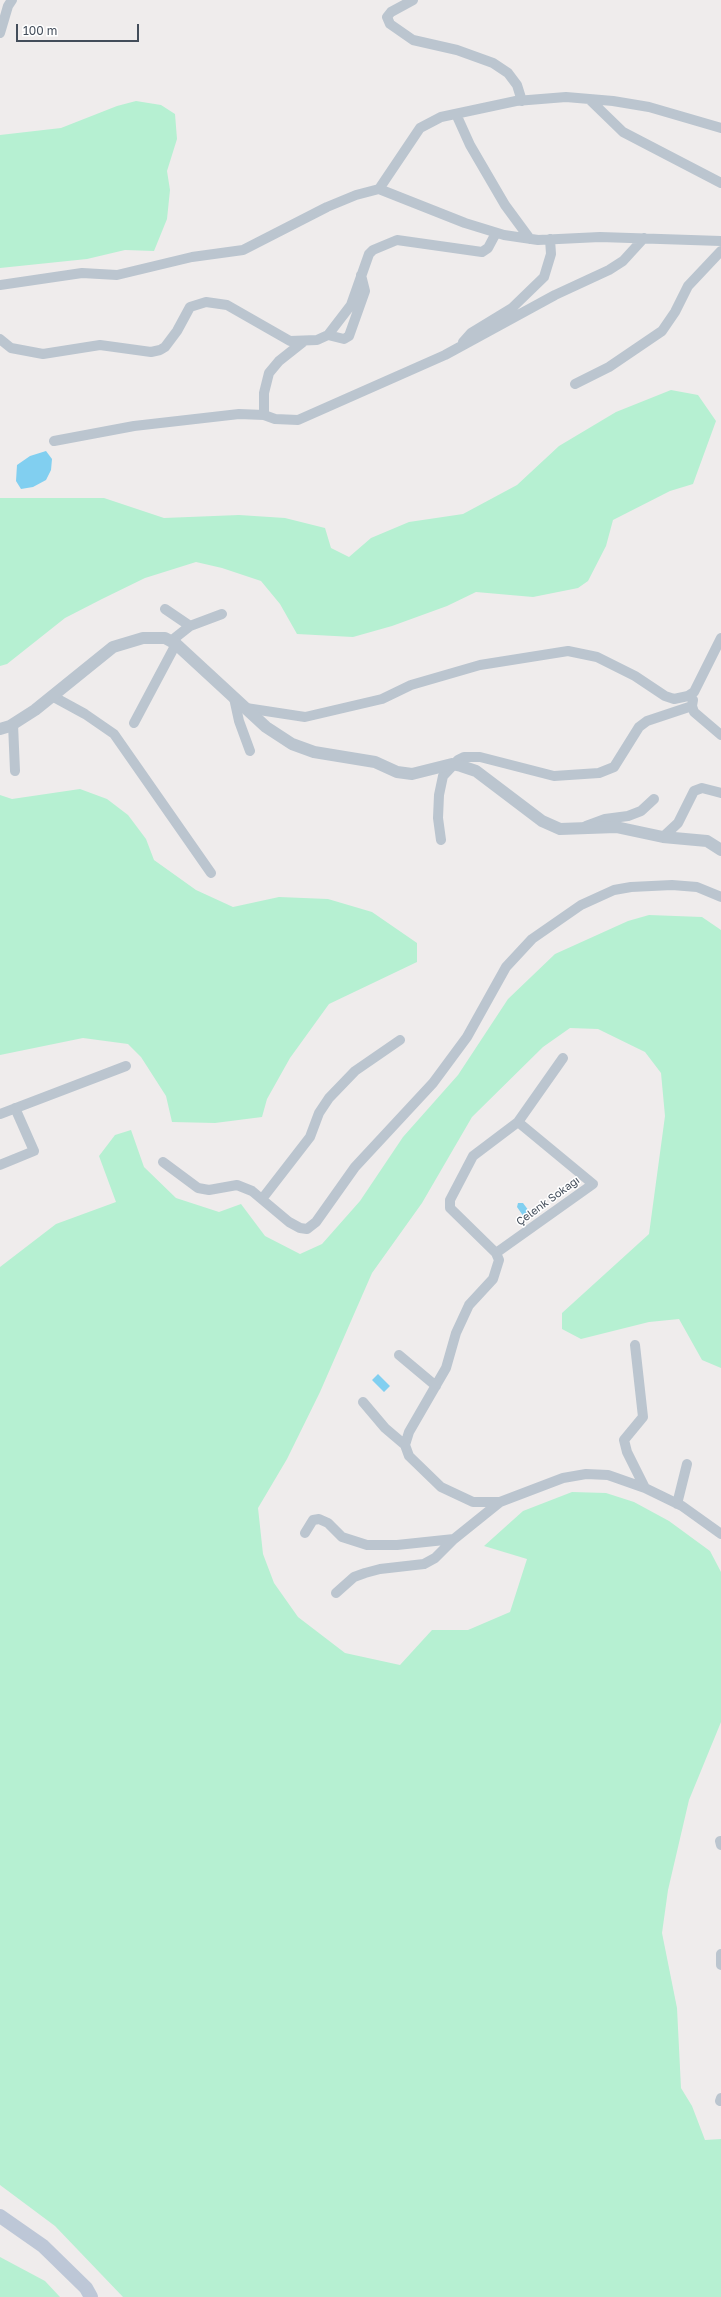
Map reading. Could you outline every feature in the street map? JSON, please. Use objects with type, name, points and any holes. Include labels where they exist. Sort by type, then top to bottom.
[{"type":"main road","points":[[0,2216],[43,2246],[86,2288],[91,2297]]},
{"type":"street","points":[[0,33],[8,6],[12,0]]},
{"type":"street","points":[[413,0],[391,12],[387,17],[390,24],[413,40],[457,50],[493,63],[508,73],[517,85],[522,100]]},
{"type":"street","points":[[379,189],[420,128],[442,117],[522,100],[566,97],[649,107],[721,128]]},
{"type":"street","points":[[589,99],[623,132],[721,183]]},
{"type":"street","points":[[456,114],[470,145],[505,205],[530,239]]},
{"type":"street","points":[[0,285],[82,273],[117,274],[192,257],[243,250],[327,207],[356,195],[379,189],[465,223],[496,233],[530,239],[600,237],[721,241]]},
{"type":"street","points":[[328,335],[351,304],[369,254],[373,250],[397,240],[482,252],[488,248],[496,233]]},
{"type":"street","points":[[54,441],[134,426],[239,414],[264,414],[275,418],[298,420],[459,347],[555,295],[609,270],[622,261],[644,238]]},
{"type":"street","points":[[459,347],[470,333],[512,308],[544,277],[551,254],[550,239]]},
{"type":"street","points":[[574,384],[609,367],[662,331],[675,312],[688,286],[721,251]]},
{"type":"street","points":[[0,339],[11,348],[43,354],[100,345],[151,352],[165,347],[177,331],[190,307],[206,302],[227,305],[290,341],[303,342],[328,335],[344,339],[349,336],[365,291],[361,275]]},
{"type":"street","points":[[264,414],[264,393],[269,373],[279,360],[303,342]]},
{"type":"street","points":[[165,609],[190,626]]},
{"type":"street","points":[[134,723],[174,642],[190,626],[222,614]]},
{"type":"street","points":[[0,730],[13,724],[52,696],[113,647],[143,638],[165,638],[174,642],[266,727],[292,744],[314,752],[375,762],[398,772],[412,774],[452,764],[464,757],[480,757],[554,776],[600,773],[614,767],[640,727],[647,721],[692,706]]},
{"type":"street","points":[[721,638],[694,692],[692,706],[694,712],[721,735]]},
{"type":"street","points":[[246,708],[305,717],[382,699],[411,685],[480,665],[568,651],[597,657],[635,676],[665,696],[674,699],[688,696],[694,692]]},
{"type":"street","points":[[52,696],[85,714],[114,734],[211,873]]},
{"type":"street","points":[[234,698],[239,721],[250,751]]},
{"type":"street","points":[[13,724],[15,771]]},
{"type":"street","points":[[452,764],[476,771],[542,821],[560,829],[616,827],[663,837],[707,841],[721,850]]},
{"type":"street","points":[[441,840],[438,818],[439,795],[443,776],[452,764]]},
{"type":"street","points":[[663,837],[678,823],[694,791],[702,788],[721,793]]},
{"type":"street","points":[[578,828],[605,819],[628,816],[641,811],[654,799]]},
{"type":"street","points":[[163,1162],[198,1188],[209,1190],[237,1185],[252,1191],[300,1228],[307,1228],[316,1222],[354,1167],[437,1078],[467,1037],[506,968],[532,939],[581,905],[614,890],[631,887],[697,887],[721,897]]},
{"type":"street","points":[[262,1199],[310,1137],[319,1113],[329,1098],[355,1071],[400,1040]]},
{"type":"street","points":[[405,1445],[409,1432],[446,1368],[456,1334],[469,1305],[493,1279],[499,1260],[496,1253],[450,1208],[450,1200],[473,1156],[518,1122],[563,1058]]},
{"type":"street","points":[[0,1114],[126,1066]]},
{"type":"street","points":[[0,1165],[34,1151],[15,1108]]},
{"type":"street","name":"Çelenk Sokağı","points":[[496,1253],[593,1184],[518,1122]]},
{"type":"street","points":[[635,1345],[643,1417],[624,1440],[627,1452],[645,1488]]},
{"type":"street","points":[[399,1355],[436,1386]]},
{"type":"street","points":[[363,1402],[385,1428],[405,1445],[409,1456],[441,1487],[473,1502],[500,1502]]},
{"type":"street","points":[[677,1504],[687,1464]]},
{"type":"street","points":[[336,1593],[354,1577],[365,1573],[380,1569],[424,1564],[435,1558],[454,1539],[500,1502],[563,1478],[586,1474],[608,1475],[645,1488],[677,1504],[721,1534]]},
{"type":"street","points":[[305,1533],[313,1520],[319,1519],[328,1523],[342,1537],[367,1545],[397,1545],[454,1539]]},
{"type":"street","points":[[721,1954],[721,1964]]},
{"type":"green space","points":[[136,101],[161,105],[175,114],[177,139],[167,171],[170,190],[167,219],[154,251],[125,250],[87,259],[0,268],[0,135],[61,128],[117,106]]},
{"type":"green space","points":[[671,390],[698,395],[716,421],[693,484],[670,491],[613,520],[606,546],[588,581],[578,588],[533,597],[476,592],[447,606],[392,626],[353,637],[297,634],[280,604],[261,581],[222,568],[196,562],[145,578],[65,618],[7,664],[0,666],[0,498],[104,498],[164,518],[239,515],[285,518],[325,528],[331,548],[349,557],[371,538],[409,522],[463,514],[517,485],[559,446],[616,412]]},
{"type":"green space","points":[[80,789],[107,799],[128,815],[146,839],[154,860],[196,890],[233,907],[279,897],[328,899],[372,912],[417,943],[417,962],[329,1004],[290,1058],[267,1099],[262,1117],[215,1123],[172,1122],[166,1096],[141,1057],[128,1044],[83,1038],[0,1055],[0,795],[12,799]]},
{"type":"green space","points":[[649,915],[702,917],[721,930],[721,1368],[702,1360],[679,1319],[649,1322],[581,1339],[562,1329],[562,1313],[649,1234],[665,1116],[661,1073],[645,1052],[598,1029],[570,1028],[543,1047],[472,1117],[422,1203],[372,1273],[320,1392],[287,1459],[258,1508],[263,1554],[274,1583],[298,1617],[345,1653],[400,1665],[432,1630],[468,1630],[510,1612],[527,1559],[484,1546],[523,1511],[572,1492],[606,1493],[634,1502],[669,1521],[710,1551],[721,1572],[721,1722],[689,1800],[668,1890],[662,1933],[677,2008],[681,2088],[692,2106],[705,2140],[721,2139],[721,2297],[123,2297],[55,2226],[0,2185],[0,1267],[56,1224],[116,1202],[99,1156],[115,1135],[131,1130],[144,1167],[176,1198],[219,1212],[241,1204],[265,1236],[300,1254],[322,1244],[360,1201],[403,1137],[458,1075],[508,999],[555,954],[628,921]]},
{"type":"green space","points":[[0,2257],[45,2281],[60,2297],[0,2297]]},
{"type":"water","points":[[46,451],[52,459],[51,470],[46,480],[33,487],[21,489],[16,481],[17,465],[30,456]]},
{"type":"water","points":[[518,1203],[523,1203],[532,1215],[528,1215],[526,1220],[517,1207]]},
{"type":"water","points":[[378,1374],[390,1386],[384,1392],[372,1380]]}]
